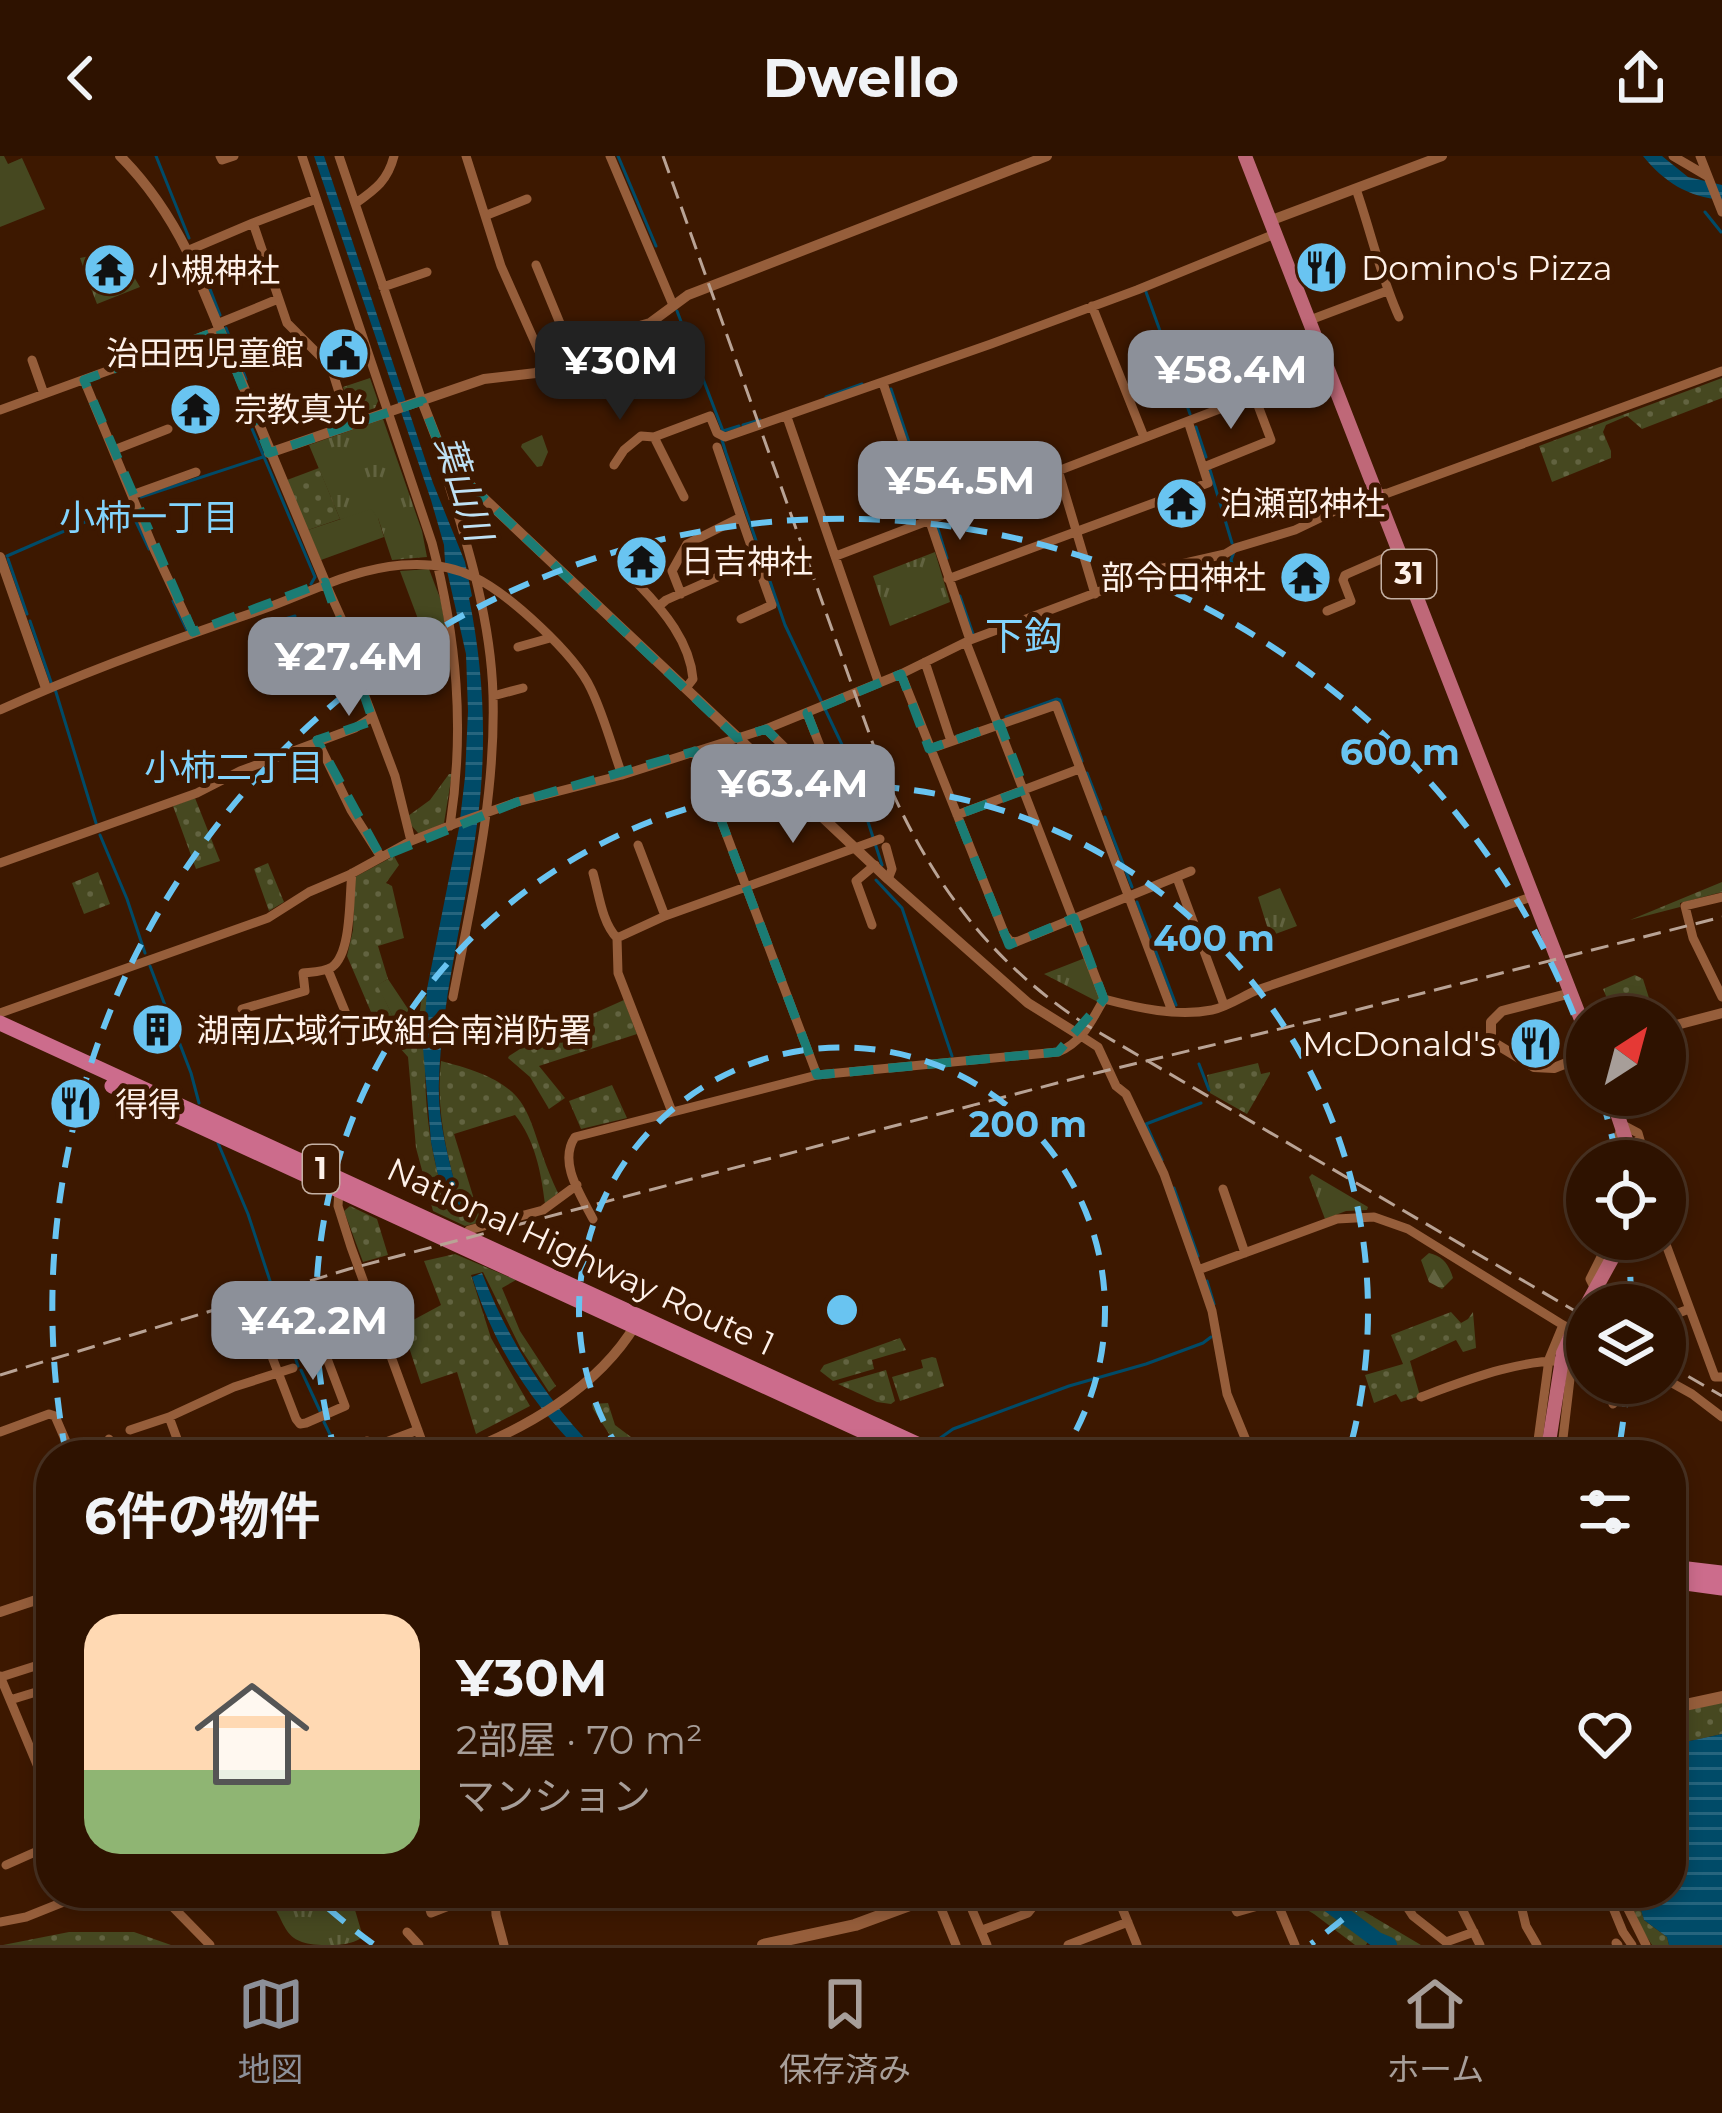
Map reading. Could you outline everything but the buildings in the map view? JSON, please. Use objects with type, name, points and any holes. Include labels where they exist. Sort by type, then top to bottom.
[{"type":"highway","name":"National Highway Route 1","points":[[0,1023],[340,1185],[465,1235],[884,1440]]},
{"type":"highway","name":"National Highway Route 1","points":[[0,1034],[906,1440]]},
{"type":"highway","points":[[1686,1569],[1722,1574]]},
{"type":"highway","points":[[1686,1583],[1722,1588]]},
{"type":"main road","name":"31","points":[[1245,156],[1572,996]]},
{"type":"main road","points":[[1619,1116],[1627,1140]]},
{"type":"main road","points":[[1549,1440],[1563,1353],[1611,1260]]},
{"type":"main road","points":[[1686,1705],[1722,1697]]},
{"type":"main road","points":[[763,1945],[855,1925],[901,1908]]},
{"type":"street","points":[[119,156],[150,188],[187,251],[351,640],[360,683],[401,796],[411,841]]},
{"type":"street","points":[[220,156],[222,160],[234,156]]},
{"type":"street","points":[[302,156],[390,410],[452,628],[460,720],[452,825]]},
{"type":"street","points":[[339,156],[420,402],[454,470],[888,879],[1028,1003],[1099,1047],[1163,1174],[1212,1311],[1227,1394],[1246,1440]]},
{"type":"street","points":[[356,203],[382,185],[394,156]]},
{"type":"street","points":[[466,156],[501,266],[546,367]]},
{"type":"street","points":[[610,156],[673,305]]},
{"type":"street","points":[[269,453],[484,379],[536,373],[595,339],[650,323],[688,295],[1047,156]]},
{"type":"street","points":[[1403,156],[1409,169]]},
{"type":"street","points":[[614,466],[640,436],[654,437],[710,416],[721,435],[788,417],[1092,306],[1442,156]]},
{"type":"street","points":[[1673,156],[1707,176]]},
{"type":"street","points":[[1700,156],[1721,209]]},
{"type":"street","points":[[1356,189],[1399,317]]},
{"type":"street","points":[[187,251],[316,199]]},
{"type":"street","points":[[487,215],[527,199]]},
{"type":"street","points":[[253,224],[287,322],[331,367],[349,424]]},
{"type":"street","points":[[536,266],[571,350]]},
{"type":"street","points":[[382,287],[427,272]]},
{"type":"street","points":[[1310,320],[1387,291]]},
{"type":"street","points":[[0,410],[218,327],[278,299]]},
{"type":"street","points":[[1092,306],[1144,437]]},
{"type":"street","points":[[32,360],[44,394]]},
{"type":"street","points":[[836,556],[1326,365]]},
{"type":"street","points":[[0,1013],[268,918],[411,841],[486,812],[766,729],[968,641],[1159,569],[1225,554],[1295,530],[1346,504],[1507,451],[1722,371]]},
{"type":"street","points":[[84,380],[193,632]]},
{"type":"street","points":[[883,383],[968,641],[1104,999]]},
{"type":"street","points":[[1204,466],[1271,440],[1254,395]]},
{"type":"street","points":[[788,417],[878,681]]},
{"type":"street","points":[[948,579],[1208,483],[1188,421]]},
{"type":"street","points":[[114,450],[168,429]]},
{"type":"street","points":[[654,437],[684,497]]},
{"type":"street","points":[[717,447],[772,604],[742,619]]},
{"type":"street","points":[[1058,470],[1095,594]]},
{"type":"street","points":[[132,495],[196,472]]},
{"type":"street","points":[[447,479],[476,578],[493,696],[486,812],[454,997]]},
{"type":"street","points":[[681,594],[672,571],[687,544],[741,517]]},
{"type":"street","points":[[1328,611],[1351,601],[1345,575],[1400,550]]},
{"type":"street","points":[[0,557],[46,688]]},
{"type":"street","points":[[659,606],[756,560]]},
{"type":"street","points":[[0,710],[46,688],[326,582],[399,565],[438,566],[476,578],[494,590],[571,656],[592,689],[622,775]]},
{"type":"street","points":[[639,586],[669,617],[692,670],[693,680],[686,688]]},
{"type":"street","points":[[518,647],[550,638]]},
{"type":"street","points":[[925,662],[952,741]]},
{"type":"street","points":[[901,674],[1010,941],[1191,871]]},
{"type":"street","points":[[493,696],[523,688]]},
{"type":"street","points":[[930,748],[1056,705],[1172,1011]]},
{"type":"street","points":[[807,713],[836,787]]},
{"type":"street","points":[[0,862],[206,790],[239,771],[355,728],[372,717]]},
{"type":"street","points":[[766,729],[819,782],[831,773]]},
{"type":"street","points":[[317,740],[351,810],[381,857]]},
{"type":"street","points":[[695,751],[817,1075]]},
{"type":"street","points":[[957,815],[1079,769]]},
{"type":"street","points":[[617,938],[855,847],[880,842],[892,869],[888,879]]},
{"type":"street","points":[[638,845],[665,916]]},
{"type":"street","points":[[872,925],[856,881],[874,866]]},
{"type":"street","points":[[242,1010],[305,991],[303,973],[328,970],[337,963],[347,934],[352,873]]},
{"type":"street","points":[[593,873],[612,935],[617,938]]},
{"type":"street","points":[[1177,878],[1224,1005]]},
{"type":"street","points":[[1104,999],[1172,1011],[1215,1010],[1255,991],[1534,896]]},
{"type":"street","points":[[1722,896],[1684,906],[1693,938],[1722,997]]},
{"type":"street","points":[[617,938],[618,973],[672,1112]]},
{"type":"street","points":[[328,970],[350,1021]]},
{"type":"street","points":[[1566,1062],[1545,1070],[1518,1057],[1491,1038],[1490,1022],[1502,1011],[1571,993]]},
{"type":"street","points":[[592,1219],[573,1187],[567,1160],[567,1148],[575,1137],[817,1075],[1058,1052],[1081,1036],[1104,999]]},
{"type":"street","points":[[1686,1022],[1722,1013]]},
{"type":"street","points":[[1616,1140],[1623,1126],[1638,1133],[1640,1140]]},
{"type":"street","points":[[340,1185],[338,1206],[351,1247],[422,1440]]},
{"type":"street","points":[[465,1235],[543,1210],[573,1187]]},
{"type":"street","points":[[1223,1190],[1245,1253]]},
{"type":"street","points":[[1198,1270],[1336,1219],[1374,1217],[1408,1229],[1566,1326]]},
{"type":"street","points":[[1672,1260],[1715,1377],[1722,1377]]},
{"type":"street","points":[[493,1440],[560,1401],[608,1363],[638,1321]]},
{"type":"street","points":[[1539,1440],[1549,1359],[1563,1324]]},
{"type":"street","points":[[264,1336],[296,1419],[306,1424],[345,1406],[320,1340],[321,1334],[334,1327]]},
{"type":"street","points":[[1421,1396],[1549,1359],[1566,1361]]},
{"type":"street","points":[[130,1430],[293,1368]]},
{"type":"street","points":[[1686,1392],[1722,1417]]},
{"type":"street","points":[[1563,1440],[1567,1404]]},
{"type":"street","points":[[0,1432],[49,1414],[55,1416],[65,1440]]},
{"type":"street","points":[[170,1417],[178,1440]]},
{"type":"street","points":[[391,1440],[418,1430]]},
{"type":"street","points":[[0,1612],[36,1600]]},
{"type":"street","points":[[36,1665],[0,1677],[36,1762]]},
{"type":"street","points":[[10,1700],[36,1692]]},
{"type":"street","points":[[7,1865],[36,1852]]},
{"type":"street","points":[[0,1922],[47,1908]]},
{"type":"street","points":[[175,1908],[210,1945]]},
{"type":"street","points":[[496,1908],[504,1945]]},
{"type":"street","points":[[944,1908],[956,1945]]},
{"type":"street","points":[[972,1908],[988,1945]]},
{"type":"street","points":[[985,1929],[1032,1908]]},
{"type":"street","points":[[1122,1908],[1137,1945]]},
{"type":"street","points":[[1280,1908],[1295,1945]]},
{"type":"street","points":[[1408,1908],[1447,1942],[1474,1932]]},
{"type":"street","points":[[1462,1908],[1480,1945]]},
{"type":"street","points":[[1522,1908],[1537,1945]]},
{"type":"street","points":[[1613,1908],[1632,1945]]},
{"type":"street","points":[[1628,1908],[1646,1945]]},
{"type":"street","points":[[1068,1945],[1128,1922]]},
{"type":"street","points":[[407,1932],[419,1945]]},
{"type":"street","points":[[1616,1944],[1623,1932]]},
{"type":"highlighted area","points":[[220,330],[269,453],[422,401],[443,455],[474,489],[737,738],[766,729],[843,805],[807,713],[901,674],[929,749],[1000,724],[1025,790],[957,815],[1009,945],[1074,918],[1104,999],[1058,1052],[817,1075],[695,751],[517,802],[381,857],[317,740],[373,721],[325,582],[193,632],[84,380]]},
{"type":"green space","points":[[0,156],[8,164],[22,158],[45,209],[0,227]]},
{"type":"green space","points":[[119,250],[131,272],[90,286],[80,258]]},
{"type":"green space","points":[[131,272],[140,287],[97,304],[90,286]]},
{"type":"green space","points":[[370,378],[378,401],[375,408],[357,414],[351,411],[343,387]]},
{"type":"green space","points":[[1722,378],[1722,398],[1642,429],[1627,416],[1606,425],[1603,432],[1611,458],[1552,482],[1539,446]]},
{"type":"green space","points":[[383,419],[427,557],[392,560],[378,518],[340,519],[309,445]]},
{"type":"green space","points":[[542,435],[548,452],[537,467],[521,447]]},
{"type":"green space","points":[[319,468],[340,519],[308,530],[287,480]]},
{"type":"green space","points":[[371,509],[384,537],[321,560],[308,530]]},
{"type":"green space","points":[[935,552],[950,602],[890,626],[873,576]]},
{"type":"green space","points":[[429,569],[441,601],[452,669],[439,675],[400,571]]},
{"type":"green space","points":[[449,774],[444,823],[419,834],[408,816],[430,800]]},
{"type":"green space","points":[[195,798],[220,861],[196,869],[173,806]]},
{"type":"green space","points":[[394,856],[399,865],[386,883],[392,886],[404,938],[378,946],[388,979],[378,985],[393,1017],[408,1033],[417,1033],[422,995],[428,997],[427,1105],[434,1158],[450,1210],[461,1206],[441,1116],[441,1061],[497,1081],[524,1106],[558,1193],[545,1204],[536,1157],[515,1115],[454,1134],[481,1222],[465,1226],[433,1211],[416,1148],[408,1057],[374,1019],[347,956],[355,877]]},
{"type":"green space","points":[[268,863],[284,902],[269,911],[254,869]]},
{"type":"green space","points":[[98,872],[110,904],[84,914],[72,883]]},
{"type":"green space","points":[[1722,882],[1722,892],[1630,920]]},
{"type":"green space","points":[[1280,888],[1297,926],[1270,936],[1258,897]]},
{"type":"green space","points":[[1085,958],[1100,996],[1098,1002],[1044,974]]},
{"type":"green space","points":[[1635,975],[1643,979],[1648,996],[1606,996],[1603,989]]},
{"type":"green space","points":[[388,979],[408,1009],[407,1033],[377,985]]},
{"type":"green space","points":[[624,1000],[637,1034],[539,1066],[565,1098],[549,1109],[530,1077],[509,1056]]},
{"type":"green space","points":[[1258,1063],[1261,1074],[1270,1074],[1247,1114],[1210,1093],[1207,1075]]},
{"type":"green space","points":[[612,1085],[627,1118],[581,1129],[569,1101]]},
{"type":"green space","points":[[1312,1174],[1367,1210],[1325,1219],[1309,1177]]},
{"type":"green space","points":[[350,1206],[377,1219],[388,1255],[363,1262],[344,1211]]},
{"type":"green space","points":[[1429,1253],[1442,1259],[1453,1278],[1442,1289],[1429,1282],[1421,1260]]},
{"type":"green space","points":[[455,1254],[516,1280],[502,1288],[520,1331],[556,1386],[549,1392],[521,1349],[483,1272],[471,1275],[491,1338],[530,1406],[476,1434],[457,1372],[421,1384],[402,1326],[441,1305],[424,1261]]},
{"type":"green space","points":[[1451,1312],[1461,1323],[1473,1312],[1476,1348],[1463,1352],[1456,1340],[1410,1361],[1420,1396],[1401,1402],[1396,1394],[1374,1403],[1365,1375],[1403,1364],[1391,1335]]},
{"type":"green space","points":[[900,1338],[906,1350],[872,1360],[874,1369],[833,1381],[820,1371],[824,1365]]},
{"type":"green space","points":[[932,1357],[944,1386],[900,1401],[892,1377],[923,1368],[921,1360]]},
{"type":"green space","points":[[886,1370],[895,1401],[891,1404],[838,1384]]},
{"type":"green space","points":[[608,1403],[615,1425],[635,1440],[613,1440],[592,1404]]},
{"type":"green space","points":[[1722,1701],[1722,1734],[1686,1742],[1686,1709]]},
{"type":"green space","points":[[274,1908],[354,1908],[363,1937],[341,1945],[311,1944],[287,1930]]},
{"type":"green space","points":[[1304,1908],[1328,1908],[1369,1940],[1366,1945],[1355,1945]]},
{"type":"green space","points":[[1343,1908],[1359,1908],[1421,1945],[1396,1945]]},
{"type":"green space","points":[[1632,1908],[1640,1908],[1644,1920],[1667,1937],[1669,1945],[1652,1945]]},
{"type":"green space","points":[[69,1932],[134,1932],[171,1945],[3,1945]]},
{"type":"water","points":[[314,156],[324,156],[433,483],[465,562],[472,596],[481,680],[482,762],[478,817],[441,1047],[440,1112],[461,1207],[450,1211],[431,1142],[423,1048],[427,989],[465,777],[466,654],[431,500]]},
{"type":"water","points":[[1643,156],[1662,156],[1688,177],[1722,185],[1722,200],[1678,187]]},
{"type":"water","points":[[482,1273],[532,1370],[587,1440],[570,1440],[517,1373],[472,1277]]},
{"type":"water","points":[[1722,1734],[1722,1945],[1669,1945],[1667,1937],[1644,1920],[1640,1908],[1686,1908],[1686,1742]]},
{"type":"waterway","points":[[156,156],[189,238]]},
{"type":"waterway","points":[[618,156],[656,246]]},
{"type":"waterway","points":[[1705,212],[1721,232]]},
{"type":"waterway","points":[[198,258],[220,315]]},
{"type":"waterway","points":[[1146,292],[1190,414]]},
{"type":"waterway","points":[[677,311],[723,431],[739,426]]},
{"type":"waterway","points":[[226,328],[246,379]]},
{"type":"waterway","points":[[826,397],[862,384]]},
{"type":"waterway","points":[[891,389],[932,510]]},
{"type":"waterway","points":[[244,410],[315,577],[311,584]]},
{"type":"waterway","points":[[743,425],[760,420]]},
{"type":"waterway","points":[[1196,427],[1206,457]]},
{"type":"waterway","points":[[723,431],[726,453],[785,625],[845,751],[882,865]]},
{"type":"waterway","points":[[141,497],[263,457]]},
{"type":"waterway","points":[[1210,470],[1232,543]]},
{"type":"waterway","points":[[7,556],[131,502]]},
{"type":"waterway","points":[[130,509],[149,549]]},
{"type":"waterway","points":[[937,526],[947,558]]},
{"type":"waterway","points":[[1234,552],[1231,560],[1237,579]]},
{"type":"waterway","points":[[8,559],[27,614]]},
{"type":"waterway","points":[[960,596],[973,634]]},
{"type":"waterway","points":[[173,601],[187,630]]},
{"type":"waterway","points":[[268,624],[295,616]]},
{"type":"waterway","points":[[30,621],[51,682]]},
{"type":"waterway","points":[[55,689],[96,823]]},
{"type":"waterway","points":[[1006,717],[1060,700],[1082,761]]},
{"type":"waterway","points":[[1087,773],[1101,809]]},
{"type":"waterway","points":[[1105,817],[1132,887]]},
{"type":"waterway","points":[[100,835],[145,953]]},
{"type":"waterway","points":[[876,880],[902,908],[952,1056]]},
{"type":"waterway","points":[[1137,902],[1176,1005]]},
{"type":"waterway","points":[[150,966],[199,1103]]},
{"type":"waterway","points":[[1199,1064],[1209,1090]]},
{"type":"waterway","points":[[1162,1160],[1146,1124],[1201,1103]]},
{"type":"waterway","points":[[218,1143],[248,1214],[298,1366]]},
{"type":"waterway","points":[[1174,1188],[1198,1256]]},
{"type":"waterway","points":[[1207,1281],[1214,1304]]},
{"type":"waterway","points":[[937,1440],[953,1429],[1211,1337]]},
{"type":"waterway","points":[[301,1370],[320,1411]]},
{"type":"waterway","points":[[324,1422],[333,1440]]},
{"type":"waterway","name":"葉山川","points":[[1334,1908],[1389,1945]]},
{"type":"railway","points":[[663,156],[879,761],[917,841],[962,911],[1018,972],[1088,1026],[1566,1306]]},
{"type":"railway","points":[[0,1375],[349,1269],[1088,1075],[1722,917]]},
{"type":"railway","points":[[1686,1375],[1722,1396]]},
{"type":"place","name":"Domino's Pizza","points":[[1322,268]]},
{"type":"place","name":"小槻神社","points":[[109,270]]},
{"type":"place","name":"治田西児童館","points":[[343,353]]},
{"type":"place","name":"宗教真光","points":[[195,409]]},
{"type":"place","name":"泊瀬部神社","points":[[1181,503]]},
{"type":"place","name":"日吉神社","points":[[642,561]]},
{"type":"place","name":"部令田神社","points":[[1305,577]]},
{"type":"place","name":"湖南広域行政組合南消防署","points":[[157,1030]]},
{"type":"place","name":"McDonald's","points":[[1535,1044]]},
{"type":"place","name":"得得","points":[[76,1104]]},
{"type":"district","name":"小柿一丁目","points":[[149,517]]},
{"type":"district","name":"下鈎","points":[[1024,636]]},
{"type":"district","name":"小柿二丁目","points":[[234,767]]}]
